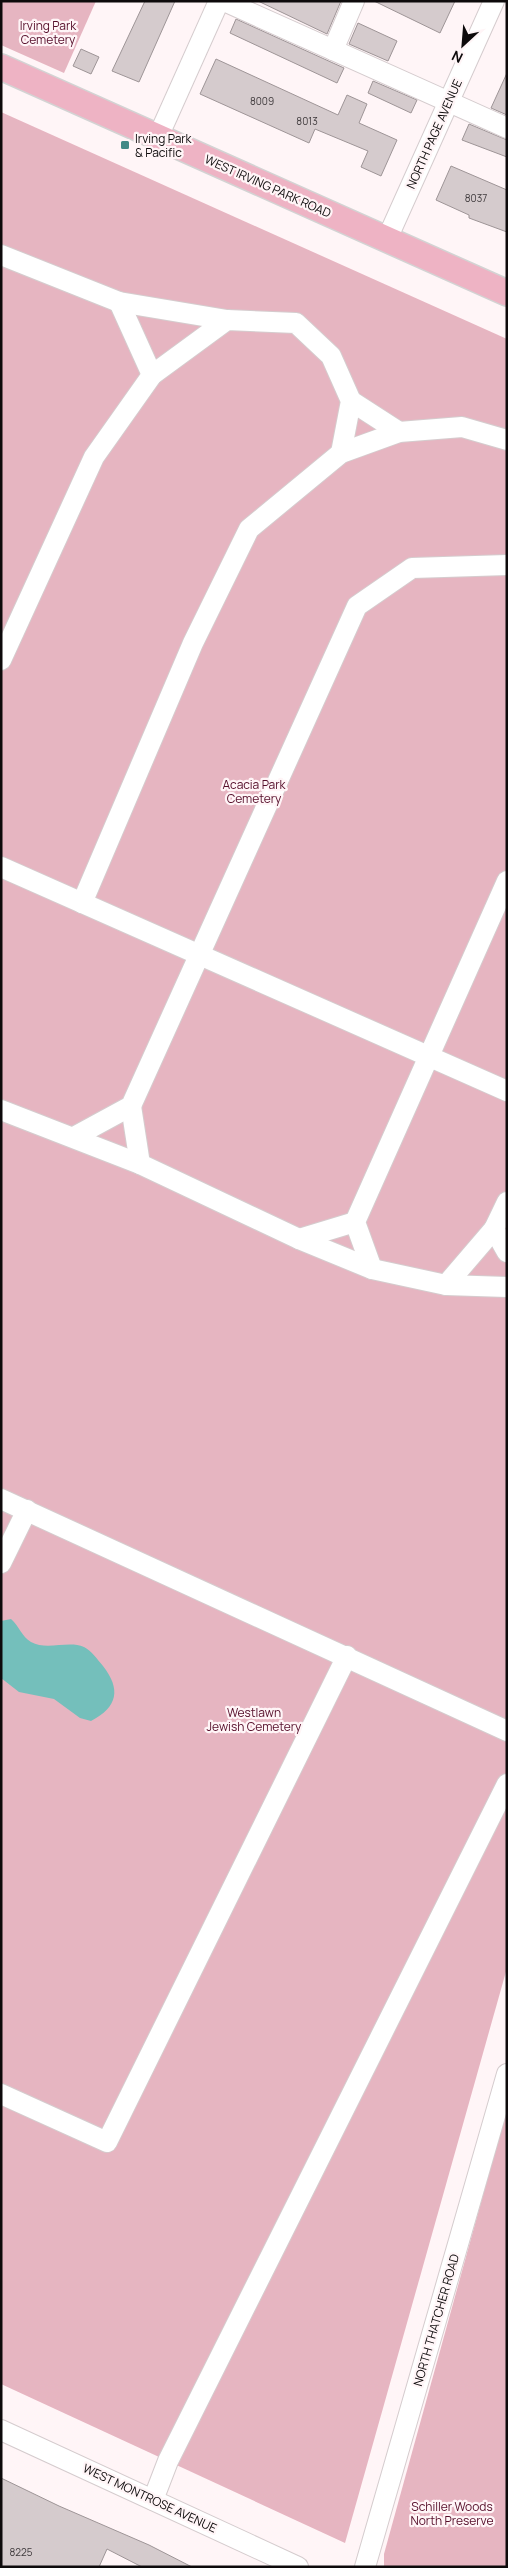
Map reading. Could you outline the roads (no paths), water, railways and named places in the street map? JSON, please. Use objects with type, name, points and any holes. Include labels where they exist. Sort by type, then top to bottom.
[{"type":"main road","name":"WEST IRVING PARK ROAD","points":[[1,67],[507,293]]},
{"type":"street","points":[[158,137],[219,1]]},
{"type":"street","points":[[224,1],[507,128]]},
{"type":"street","points":[[333,50],[354,1]]},
{"type":"street","name":"NORTH PAGE AVENUE","points":[[387,239],[494,1]]},
{"type":"street","points":[[1,255],[119,302],[227,320],[296,323],[331,356],[351,401],[399,432]]},
{"type":"street","points":[[119,302],[152,375]]},
{"type":"street","points":[[1,660],[5,643],[94,457],[152,375],[227,320]]},
{"type":"street","points":[[341,453],[351,401]]},
{"type":"street","points":[[82,903],[193,643],[249,529],[341,453],[399,432],[462,427],[507,440]]},
{"type":"street","points":[[140,1164],[131,1106],[356,606],[412,568],[507,565]]},
{"type":"street","points":[[1,867],[507,1092]]},
{"type":"street","points":[[372,1269],[355,1222],[507,881]]},
{"type":"street","points":[[74,1138],[131,1106]]},
{"type":"street","points":[[1,1110],[140,1164],[299,1239],[372,1269],[446,1285],[507,1287]]},
{"type":"street","points":[[446,1285],[494,1229],[507,1202]]},
{"type":"street","points":[[299,1239],[355,1222]]},
{"type":"street","points":[[494,1229],[507,1252]]},
{"type":"street","points":[[1,1499],[507,1731]]},
{"type":"street","points":[[1,1562],[27,1510]]},
{"type":"street","points":[[1,2094],[108,2142],[347,1656]]},
{"type":"street","points":[[153,2500],[173,2452],[507,1784]]},
{"type":"street","name":"NORTH THATCHER ROAD","points":[[365,2567],[507,2074]]},
{"type":"street","name":"WEST MONTROSE AVENUE","points":[[1,2430],[298,2567]]},
{"type":"water","points":[[11,1619],[25,1637],[37,1645],[78,1645],[92,1653],[113,1682],[114,1697],[107,1710],[91,1721],[80,1718],[54,1699],[19,1692],[1,1678],[1,1621]]},
{"type":"place","name":"Irving Park & Pacific","points":[[125,145]]},
{"type":"park label","name":"Irving Park Cemetery","points":[[48,32]]},
{"type":"park label","name":"Acacia Park Cemetery","points":[[254,791]]},
{"type":"park label","name":"Westlawn Jewish Cemetery","points":[[254,1719]]},
{"type":"park label","name":"Schiller Woods North Preserve","points":[[452,2513]]}]
